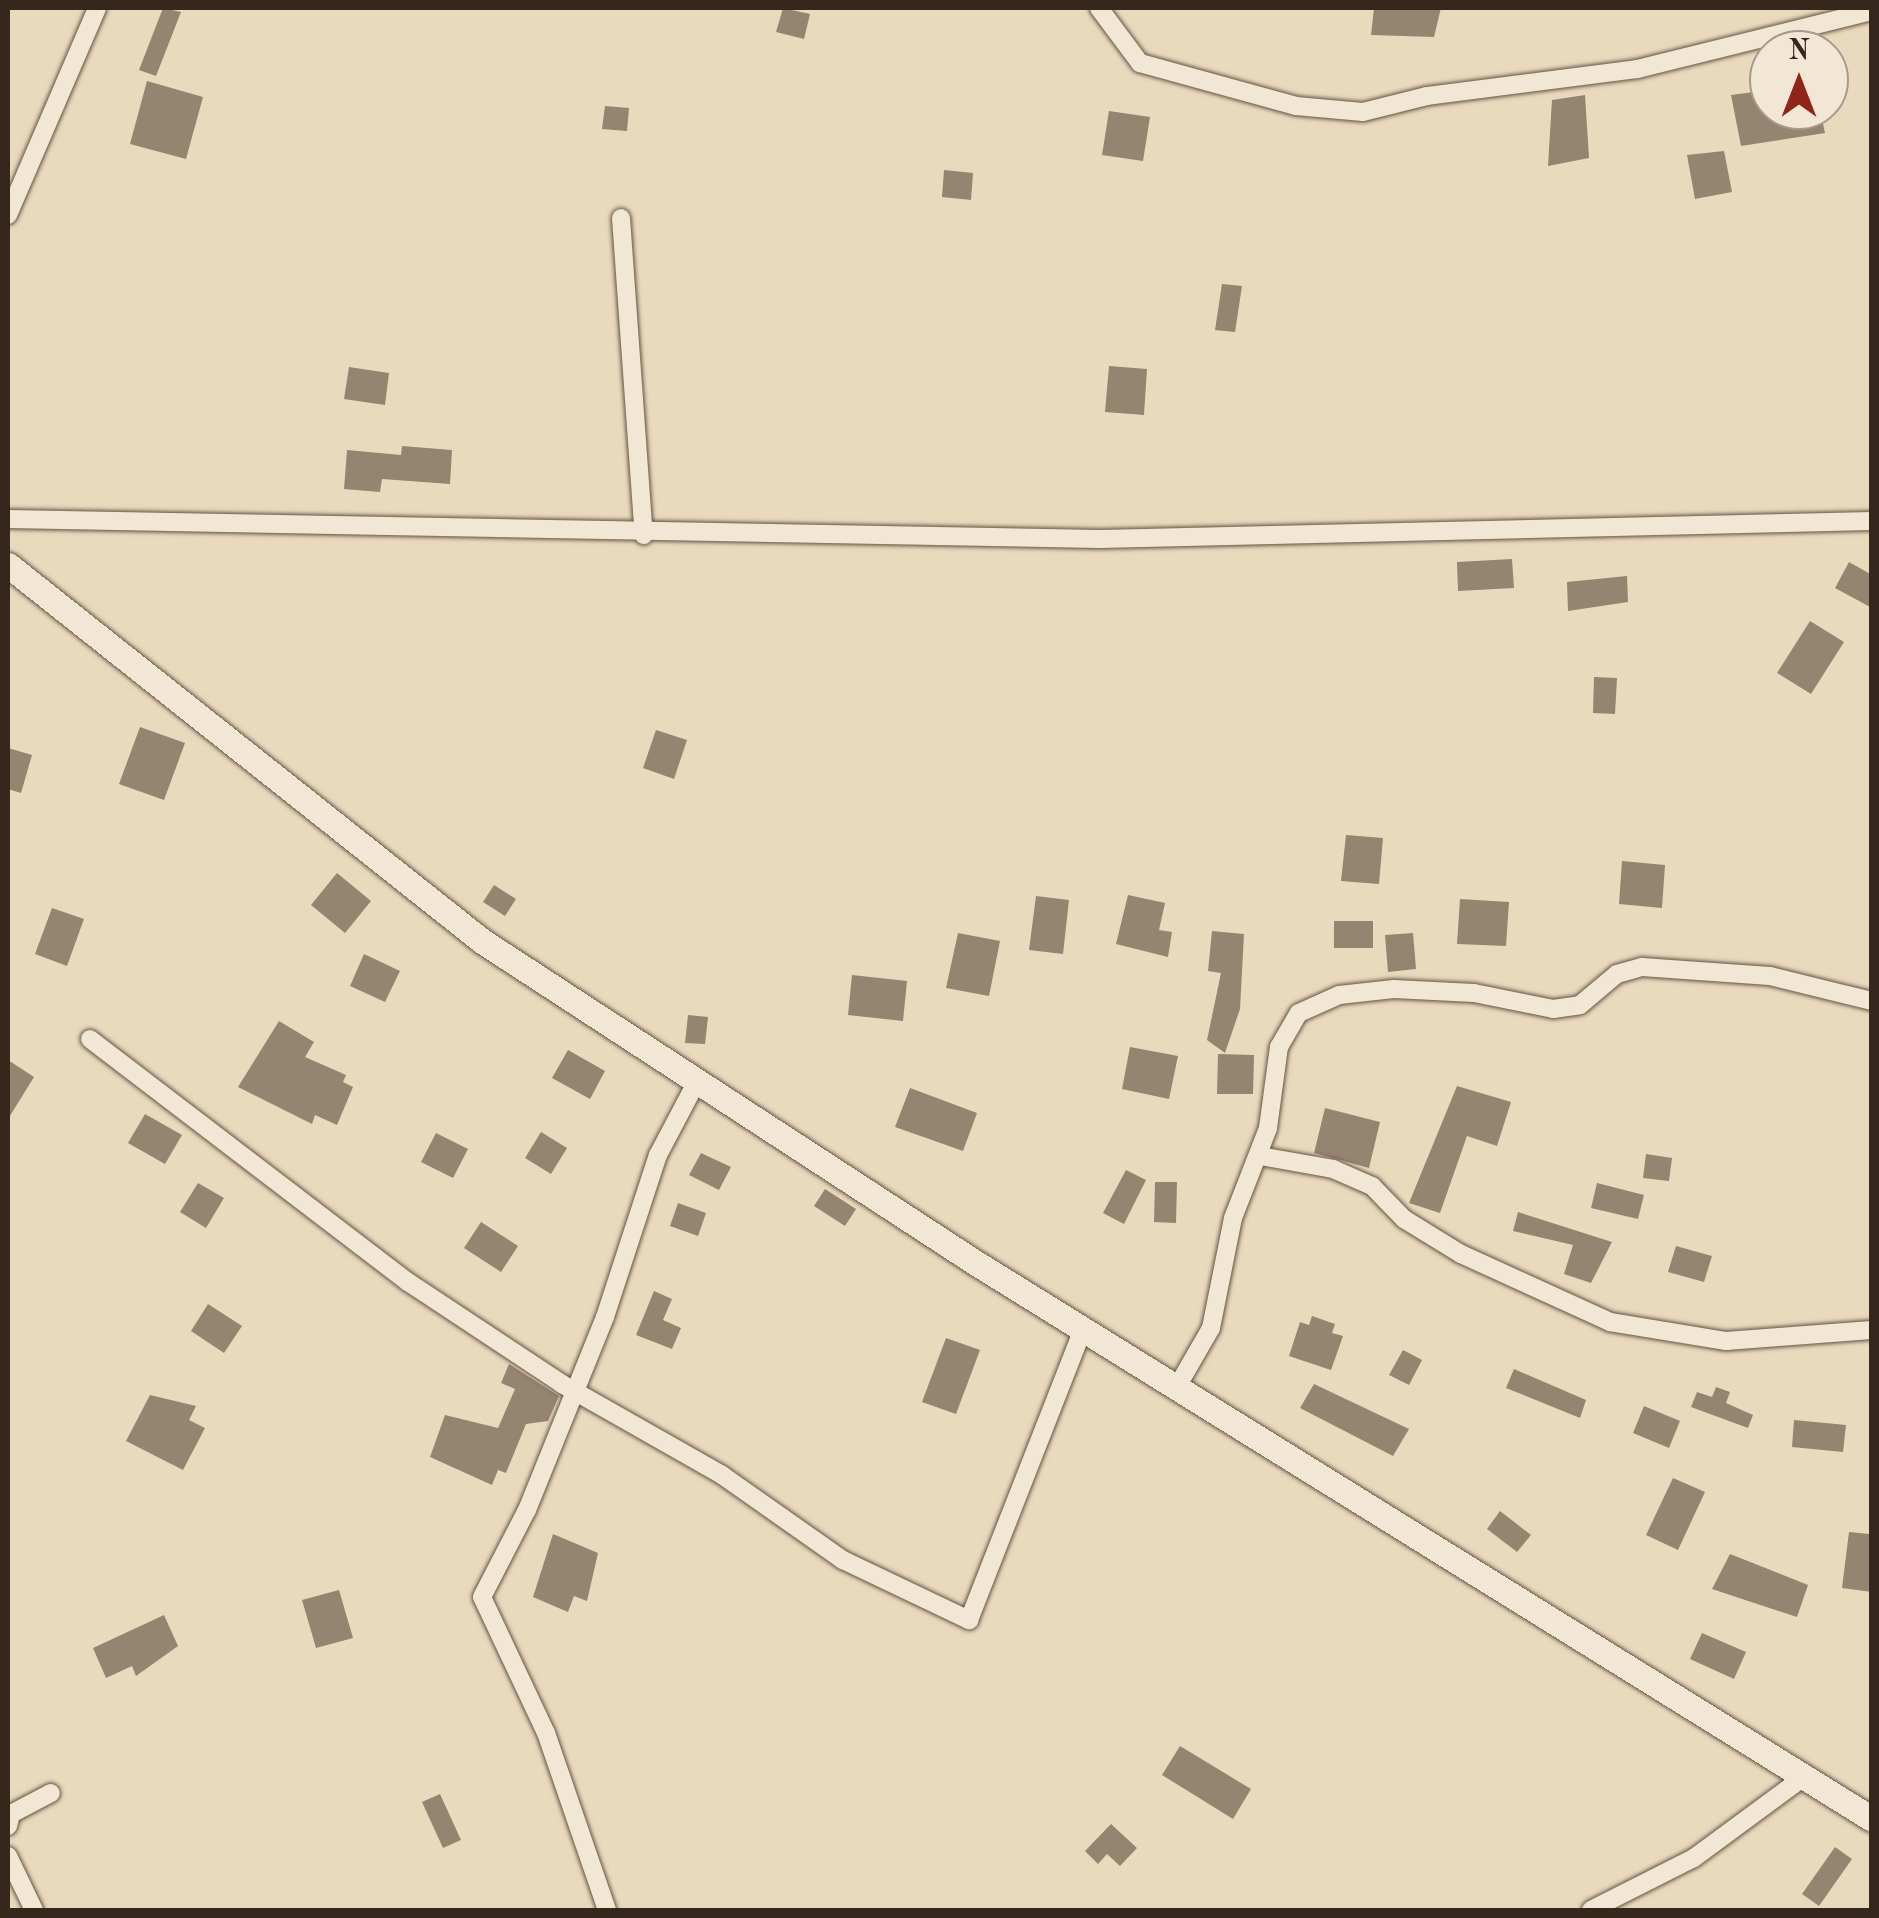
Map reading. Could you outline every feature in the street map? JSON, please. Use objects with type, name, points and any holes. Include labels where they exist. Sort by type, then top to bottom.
[{"type":"main road","points":[[8,565],[482,941],[1083,1329],[1872,1819]]},
{"type":"street","points":[[8,215],[97,8]]},
{"type":"street","points":[[1099,8],[1140,63],[1296,106],[1363,112],[1427,96],[1636,69],[1872,11]]},
{"type":"street","points":[[621,218],[644,535]]},
{"type":"street","points":[[8,519],[644,535],[1100,539],[1872,521]]},
{"type":"street","points":[[1177,1387],[1211,1328],[1233,1218],[1260,1156],[1279,1047],[1300,1012],[1339,995],[1474,993],[1552,1009],[1580,1005],[1616,974],[1642,967],[1770,976],[1872,1001]]},
{"type":"street","points":[[90,1039],[408,1282],[571,1390],[722,1476],[843,1560],[970,1620],[1083,1329]]},
{"type":"street","points":[[607,1910],[546,1733],[482,1597],[527,1510],[571,1390],[605,1318],[658,1156],[698,1081]]},
{"type":"street","points":[[1260,1156],[1372,1186],[1404,1219],[1461,1254],[1610,1322],[1726,1340],[1872,1330]]},
{"type":"street","points":[[1590,1910],[1694,1858],[1804,1778]]},
{"type":"street","points":[[8,1826],[12,1814],[51,1792]]},
{"type":"street","points":[[8,1856],[34,1910]]},
{"type":"building","points":[[163,8],[181,12],[156,76],[139,70]]},
{"type":"building","points":[[783,8],[810,14],[804,39],[776,32]]},
{"type":"building","points":[[1374,8],[1441,8],[1434,37],[1371,35]]},
{"type":"building","points":[[147,81],[203,97],[186,159],[130,144]]},
{"type":"building","points":[[1749,93],[1749,130],[1825,133],[1741,146],[1731,95]]},
{"type":"building","points":[[1585,95],[1589,158],[1548,166],[1552,100]]},
{"type":"building","points":[[605,106],[629,108],[627,131],[602,129]]},
{"type":"building","points":[[1109,111],[1150,117],[1143,161],[1102,155]]},
{"type":"building","points":[[1724,151],[1732,192],[1695,199],[1687,155]]},
{"type":"building","points":[[944,170],[973,173],[971,200],[942,197]]},
{"type":"building","points":[[1222,284],[1242,286],[1235,332],[1215,330]]},
{"type":"building","points":[[1109,366],[1147,369],[1144,415],[1105,412]]},
{"type":"building","points":[[349,367],[389,373],[385,405],[344,399]]},
{"type":"building","points":[[402,446],[452,450],[450,484],[382,479],[380,492],[344,489],[347,450],[401,455]]},
{"type":"building","points":[[1512,559],[1514,588],[1458,591],[1457,562]]},
{"type":"building","points":[[1849,562],[1872,575],[1872,608],[1835,588]]},
{"type":"building","points":[[1627,576],[1628,602],[1568,611],[1567,582]]},
{"type":"building","points":[[1810,621],[1844,642],[1811,694],[1777,673]]},
{"type":"building","points":[[1594,677],[1617,678],[1615,714],[1593,713]]},
{"type":"building","points":[[140,727],[185,743],[164,800],[119,784]]},
{"type":"building","points":[[656,730],[687,740],[674,779],[643,768]]},
{"type":"building","points":[[8,748],[32,755],[21,793],[8,789]]},
{"type":"building","points":[[1346,835],[1383,838],[1379,884],[1341,881]]},
{"type":"building","points":[[1622,861],[1665,865],[1662,908],[1619,904]]},
{"type":"building","points":[[337,873],[371,901],[345,933],[311,905]]},
{"type":"building","points":[[494,885],[516,899],[505,916],[483,902]]},
{"type":"building","points":[[1128,895],[1165,903],[1159,930],[1172,932],[1168,957],[1116,944]]},
{"type":"building","points":[[1036,896],[1069,900],[1063,954],[1029,950]]},
{"type":"building","points":[[1460,899],[1509,902],[1506,946],[1457,944]]},
{"type":"building","points":[[52,908],[84,919],[67,966],[35,954]]},
{"type":"building","points":[[1334,921],[1373,921],[1373,948],[1334,948]]},
{"type":"building","points":[[1212,931],[1244,934],[1240,1009],[1225,1053],[1207,1040],[1221,973],[1208,971]]},
{"type":"building","points":[[958,933],[1000,941],[989,996],[946,988]]},
{"type":"building","points":[[1413,933],[1416,969],[1388,972],[1385,935]]},
{"type":"building","points":[[364,954],[400,971],[385,1002],[350,986]]},
{"type":"building","points":[[852,975],[907,981],[903,1021],[848,1015]]},
{"type":"building","points":[[688,1015],[708,1017],[705,1044],[685,1043]]},
{"type":"building","points":[[279,1021],[314,1042],[305,1057],[346,1075],[343,1082],[353,1087],[337,1125],[315,1115],[312,1124],[238,1087]]},
{"type":"building","points":[[1130,1047],[1178,1056],[1169,1099],[1122,1089]]},
{"type":"building","points":[[568,1050],[605,1071],[590,1099],[552,1078]]},
{"type":"building","points":[[1218,1054],[1254,1055],[1253,1094],[1217,1094]]},
{"type":"building","points":[[8,1060],[34,1077],[8,1119]]},
{"type":"building","points":[[1457,1086],[1511,1102],[1497,1146],[1467,1136],[1440,1213],[1409,1203]]},
{"type":"building","points":[[910,1088],[977,1113],[963,1151],[895,1127]]},
{"type":"building","points":[[1325,1108],[1380,1122],[1369,1168],[1314,1153]]},
{"type":"building","points":[[145,1114],[182,1135],[165,1164],[128,1143]]},
{"type":"building","points":[[541,1132],[567,1148],[551,1174],[525,1158]]},
{"type":"building","points":[[436,1133],[468,1149],[453,1178],[421,1162]]},
{"type":"building","points":[[701,1153],[731,1167],[719,1190],[689,1175]]},
{"type":"building","points":[[1646,1154],[1672,1158],[1669,1181],[1643,1178]]},
{"type":"building","points":[[1126,1170],[1146,1180],[1124,1224],[1103,1213]]},
{"type":"building","points":[[1155,1182],[1177,1182],[1176,1223],[1154,1222]]},
{"type":"building","points":[[198,1183],[224,1198],[206,1228],[180,1212]]},
{"type":"building","points":[[1597,1183],[1644,1195],[1638,1219],[1591,1208]]},
{"type":"building","points":[[825,1189],[856,1209],[845,1226],[814,1206]]},
{"type":"building","points":[[678,1203],[706,1213],[698,1236],[670,1226]]},
{"type":"building","points":[[1518,1212],[1612,1242],[1591,1283],[1564,1274],[1573,1245],[1513,1231]]},
{"type":"building","points":[[481,1222],[518,1246],[501,1272],[464,1248]]},
{"type":"building","points":[[1676,1246],[1712,1256],[1704,1282],[1668,1272]]},
{"type":"building","points":[[654,1291],[672,1299],[663,1320],[681,1328],[672,1349],[636,1335]]},
{"type":"building","points":[[208,1304],[242,1326],[224,1353],[191,1331]]},
{"type":"building","points":[[1312,1316],[1335,1324],[1332,1333],[1343,1336],[1331,1370],[1289,1356],[1300,1322],[1309,1325]]},
{"type":"building","points":[[946,1338],[980,1350],[956,1414],[922,1402]]},
{"type":"building","points":[[1403,1350],[1422,1360],[1409,1385],[1389,1375]]},
{"type":"building","points":[[509,1364],[559,1396],[548,1421],[526,1424],[506,1473],[498,1470],[492,1485],[430,1457],[445,1415],[498,1428],[515,1389],[501,1383]]},
{"type":"building","points":[[1514,1369],[1586,1400],[1580,1418],[1506,1388]]},
{"type":"building","points":[[1314,1384],[1409,1429],[1393,1456],[1300,1408]]},
{"type":"building","points":[[1716,1387],[1730,1392],[1726,1403],[1753,1415],[1748,1428],[1691,1407],[1697,1392],[1712,1397]]},
{"type":"building","points":[[150,1395],[196,1406],[189,1420],[205,1428],[183,1470],[126,1441]]},
{"type":"building","points":[[1644,1406],[1680,1421],[1669,1448],[1633,1433]]},
{"type":"building","points":[[1794,1420],[1846,1425],[1843,1452],[1792,1447]]},
{"type":"building","points":[[1673,1478],[1705,1492],[1678,1550],[1646,1535]]},
{"type":"building","points":[[1500,1511],[1531,1535],[1517,1552],[1487,1529]]},
{"type":"building","points":[[1849,1532],[1869,1534],[1872,1592],[1842,1588]]},
{"type":"building","points":[[553,1534],[598,1553],[587,1601],[574,1596],[568,1612],[533,1597]]},
{"type":"building","points":[[1730,1554],[1808,1585],[1797,1617],[1712,1589]]},
{"type":"building","points":[[339,1590],[353,1638],[316,1648],[302,1600]]},
{"type":"building","points":[[164,1615],[178,1646],[136,1676],[132,1666],[106,1678],[93,1648]]},
{"type":"building","points":[[1702,1633],[1746,1652],[1734,1679],[1690,1659]]},
{"type":"building","points":[[1180,1746],[1251,1789],[1233,1819],[1162,1775]]},
{"type":"building","points":[[440,1794],[461,1840],[443,1848],[422,1802]]},
{"type":"building","points":[[1111,1824],[1137,1848],[1120,1866],[1107,1854],[1098,1864],[1085,1851]]},
{"type":"building","points":[[1835,1847],[1852,1859],[1819,1906],[1802,1894]]}]
